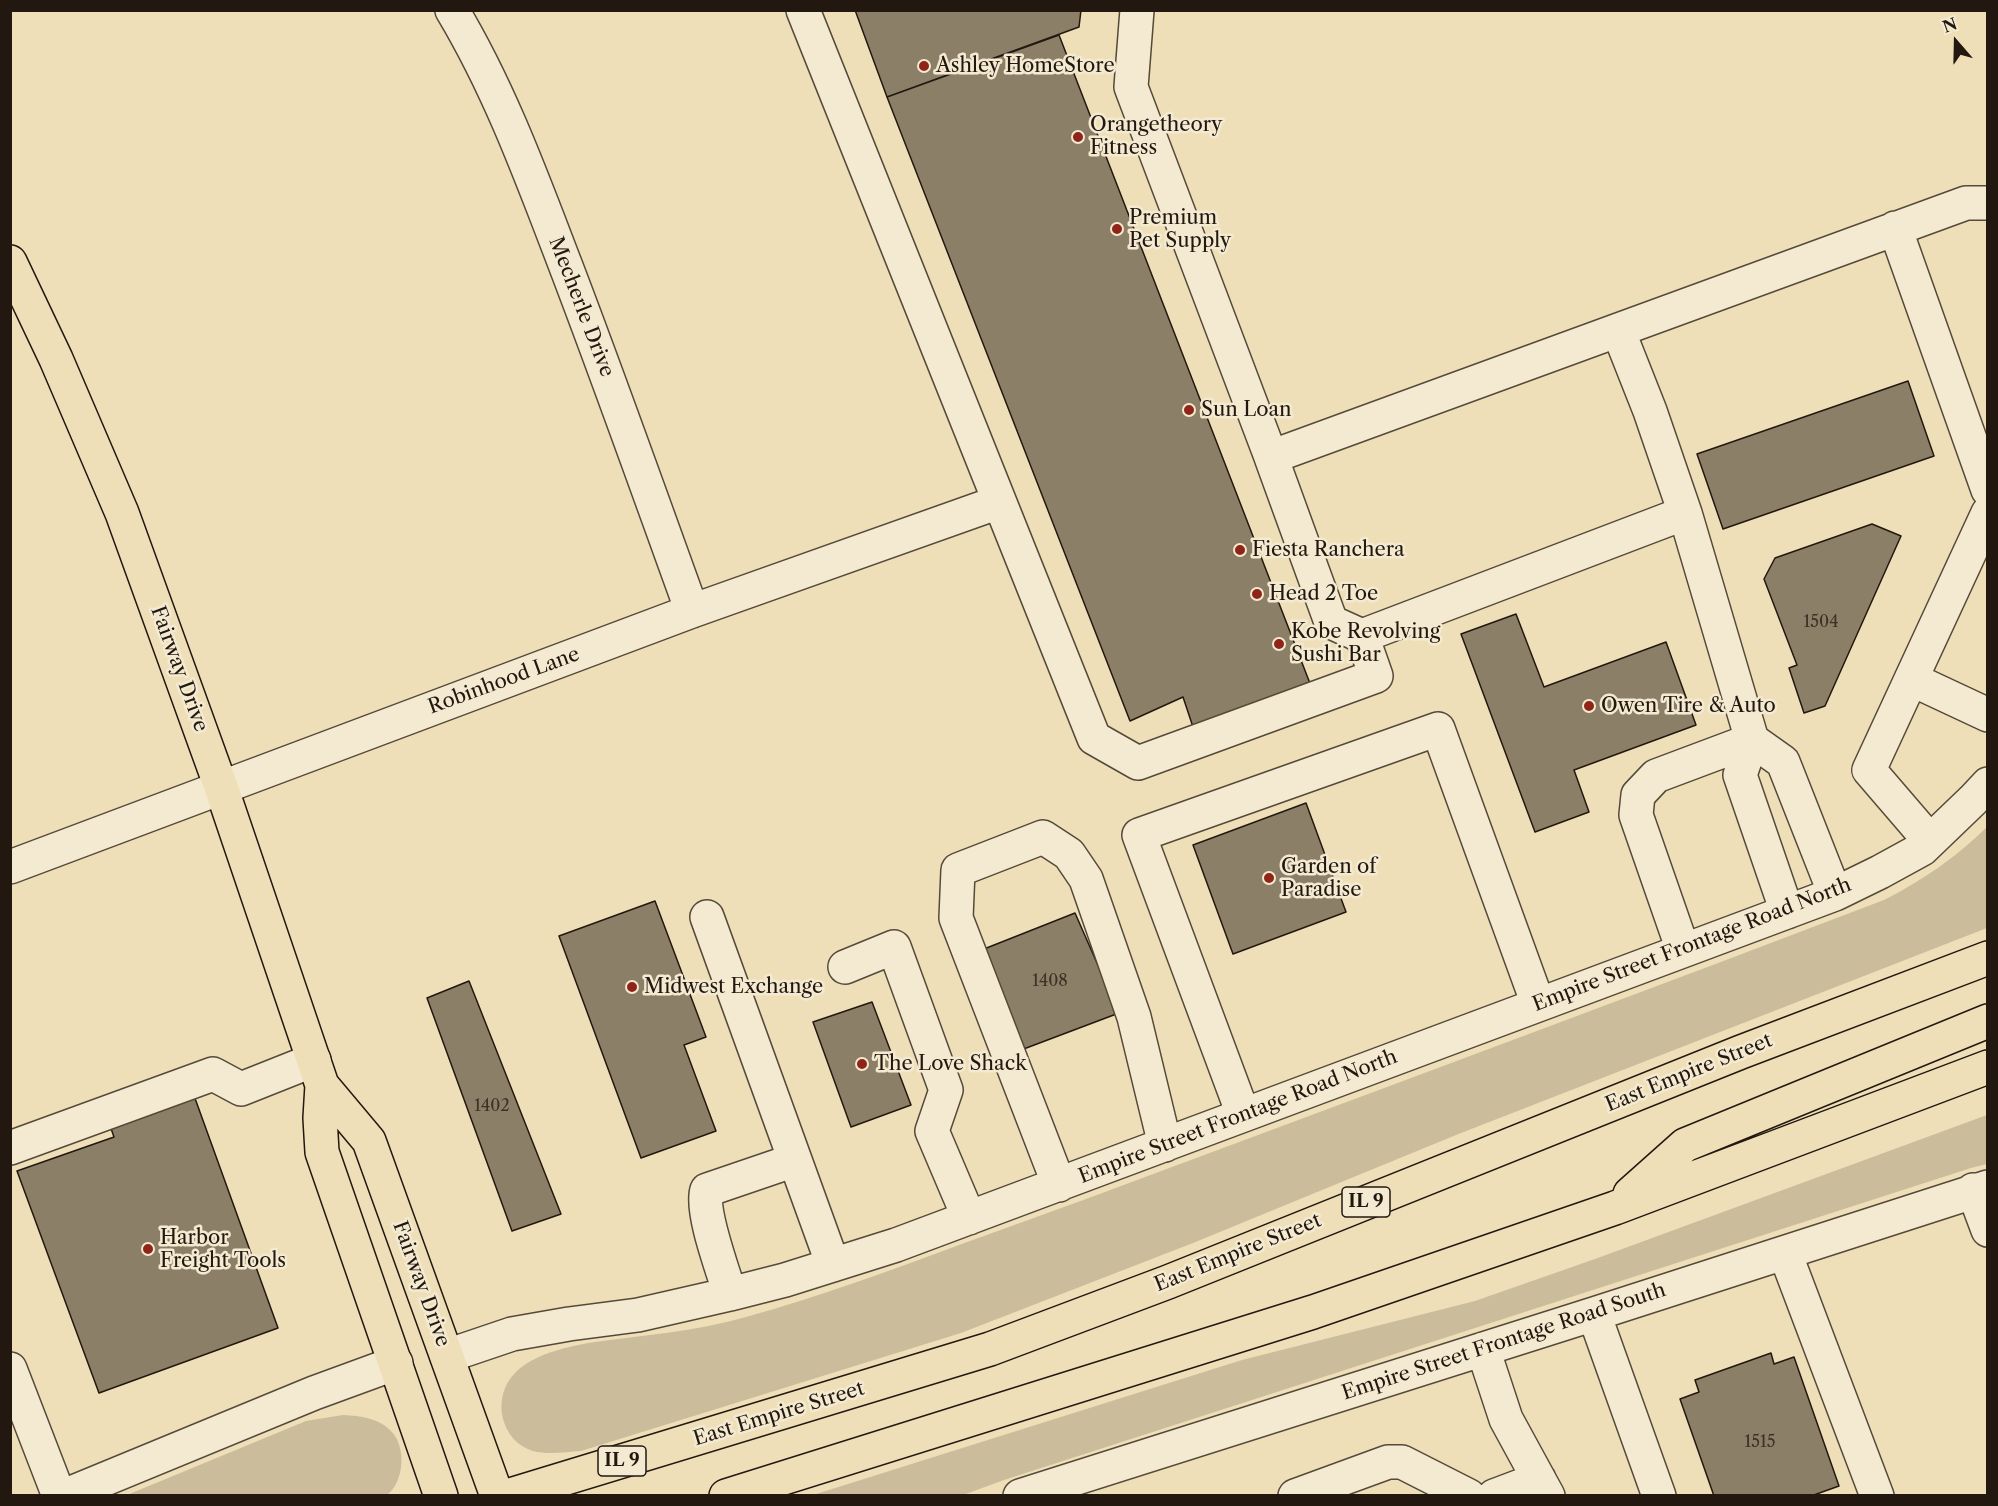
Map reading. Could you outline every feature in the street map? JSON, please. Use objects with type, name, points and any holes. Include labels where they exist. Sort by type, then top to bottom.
[{"type":"main road","name":"Fairway Drive","points":[[10,262],[56,359],[122,513],[221,787],[318,1072],[322,1152],[441,1496]]},
{"type":"main road","name":"East Empire Street","points":[[507,1496],[990,1349],[1168,1282],[1730,1057],[1988,957]]},
{"type":"main road","points":[[1615,1208],[1685,1145],[1988,1021]]},
{"type":"main road","points":[[726,1496],[1312,1312],[1615,1208],[1988,1066]]},
{"type":"main road","name":"Fairway Drive","points":[[318,1072],[369,1141],[496,1496]]},
{"type":"street","name":"Mecherle Drive","points":[[452,10],[517,137],[692,611]]},
{"type":"street","points":[[803,10],[1094,738],[1138,764],[1376,676],[1362,636]]},
{"type":"street","points":[[1137,10],[1131,87],[1331,622],[1362,636],[1685,513]]},
{"type":"street","points":[[1271,457],[1895,228],[1966,203],[1988,203]]},
{"type":"street","points":[[1895,228],[1988,490]]},
{"type":"street","points":[[1618,330],[1650,411],[1685,513],[1752,740],[1740,775],[1787,912]]},
{"type":"street","name":"Robinhood Lane","points":[[10,867],[692,611],[999,501]]},
{"type":"street","points":[[1930,841],[1869,770],[1988,513]]},
{"type":"street","points":[[1911,679],[1988,715]]},
{"type":"street","points":[[1243,1114],[1140,835],[1438,729],[1538,1004]]},
{"type":"street","points":[[1752,740],[1784,762],[1835,894]]},
{"type":"street","points":[[1683,951],[1636,815],[1638,795],[1656,776],[1752,740]]},
{"type":"street","name":"Empire Street Frontage Road North","points":[[447,1356],[512,1334],[638,1315],[785,1280],[896,1245],[1059,1185],[1243,1114],[1835,894],[1922,849],[1988,784]]},
{"type":"street","points":[[1059,1185],[956,918],[958,870],[1043,837],[1070,854],[1086,879],[1134,1017],[1165,1145]]},
{"type":"street","points":[[707,916],[833,1265]]},
{"type":"street","points":[[845,967],[894,947],[946,1090],[932,1131],[969,1218]]},
{"type":"street","points":[[10,1148],[213,1074],[241,1089],[318,1072]]},
{"type":"street","points":[[730,1294],[708,1218],[704,1198],[707,1190],[795,1160]]},
{"type":"street","points":[[1980,1188],[1988,1230]]},
{"type":"street","name":"Empire Street Frontage Road South","points":[[1020,1496],[1785,1253],[1980,1188]]},
{"type":"street","points":[[1785,1253],[1877,1496]]},
{"type":"street","points":[[1594,1314],[1659,1496]]},
{"type":"street","points":[[1483,1348],[1506,1419],[1544,1487],[1494,1496]]},
{"type":"street","points":[[64,1496],[314,1393],[396,1363]]},
{"type":"street","points":[[10,1369],[24,1441],[59,1496]]},
{"type":"street","points":[[1295,1496],[1388,1462],[1402,1462],[1469,1496]]},
{"type":"shaded area","points":[[1987,827],[1987,928],[1456,1135],[1193,1243],[961,1333],[581,1451],[551,1453],[533,1451],[522,1446],[506,1428],[501,1406],[508,1383],[523,1366],[540,1356],[588,1343],[668,1333],[727,1322],[880,1274],[1884,900],[1938,868]]},
{"type":"shaded area","points":[[1987,1115],[1987,1164],[963,1495],[813,1495],[1242,1360],[1475,1301]]},
{"type":"shaded area","points":[[343,1415],[375,1420],[391,1431],[396,1438],[400,1446],[400,1473],[393,1489],[387,1495],[127,1495],[306,1421]]},
{"type":"building","name":"Ashley HomeStore","points":[[855,10],[1081,10],[1079,27],[887,97]]},
{"type":"building","points":[[1059,35],[1311,686],[1195,733],[1183,697],[1130,721],[887,97]]},
{"type":"building","points":[[1908,381],[1934,456],[1723,529],[1697,454]]},
{"type":"building","points":[[1872,524],[1901,536],[1825,706],[1804,713],[1789,668],[1797,665],[1764,579],[1775,558]]},
{"type":"building","name":"Owen Tire & Auto","points":[[1516,614],[1544,687],[1666,642],[1696,725],[1574,770],[1589,812],[1535,832],[1461,634]]},
{"type":"building","name":"Garden of Paradise","points":[[1306,803],[1346,912],[1233,954],[1193,845]]},
{"type":"building","name":"Midwest Exchange","points":[[655,901],[706,1037],[684,1045],[716,1131],[641,1158],[559,936]]},
{"type":"building","points":[[1075,913],[1119,1013],[1021,1050],[984,949]]},
{"type":"building","points":[[469,981],[561,1214],[512,1231],[427,998]]},
{"type":"building","name":"The Love Shack","points":[[872,1002],[911,1105],[851,1127],[813,1022]]},
{"type":"building","name":"Harbor Freight Tools","points":[[192,1090],[278,1328],[99,1393],[17,1171],[114,1137],[108,1120]]},
{"type":"building","points":[[1771,1353],[1774,1364],[1794,1357],[1839,1486],[1811,1496],[1714,1496],[1680,1399],[1699,1392],[1695,1380]]},
{"type":"place","name":"Ashley HomeStore","points":[[924,66]]},
{"type":"place","name":"Orangetheory Fitness","points":[[1078,137]]},
{"type":"place","name":"Premium Pet Supply","points":[[1117,229]]},
{"type":"place","name":"Sun Loan","points":[[1189,410]]},
{"type":"place","name":"Fiesta Ranchera","points":[[1240,550]]},
{"type":"place","name":"Head 2 Toe","points":[[1257,594]]},
{"type":"place","name":"Kobe Revolving Sushi Bar","points":[[1279,644]]},
{"type":"place","name":"Owen Tire & Auto","points":[[1589,706]]},
{"type":"place","name":"Garden of Paradise","points":[[1269,878]]},
{"type":"place","name":"Midwest Exchange","points":[[632,987]]},
{"type":"place","name":"The Love Shack","points":[[862,1064]]},
{"type":"place","name":"Harbor Freight Tools","points":[[148,1249]]}]
